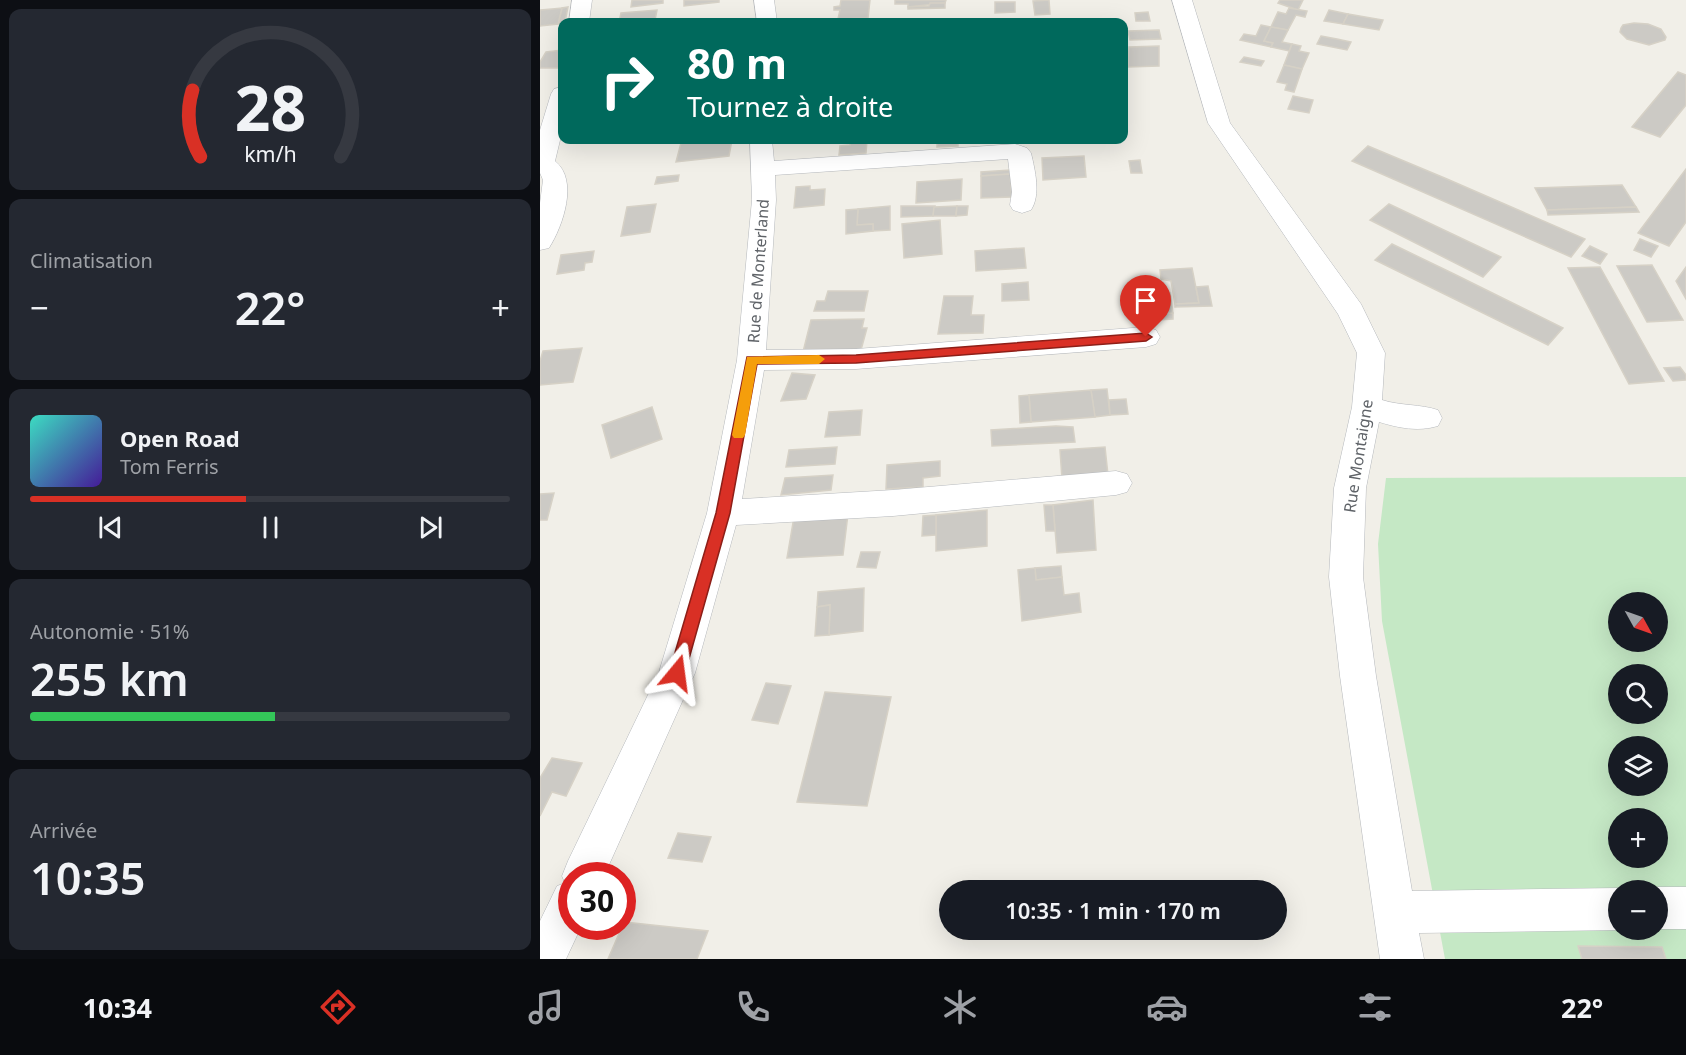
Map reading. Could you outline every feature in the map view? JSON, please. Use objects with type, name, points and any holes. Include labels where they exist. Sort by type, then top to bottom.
[{"type":"street","points":[[580,18],[582,0]]},
{"type":"street","points":[[764,0],[766,18]]},
{"type":"street","name":"Rue Montaigne","points":[[1182,0],[1206,84],[1220,123],[1351,311],[1371,353],[1367,407],[1350,488],[1346,577],[1358,676],[1402,959]]},
{"type":"street","points":[[540,242],[545,233],[555,178],[550,169],[541,162],[558,107]]},
{"type":"street","points":[[761,154],[898,149],[1015,151],[1020,157],[1024,192],[1022,205]]},
{"type":"street","name":"Rue de Monterland","points":[[589,862],[677,673],[723,513],[751,360],[764,200],[761,154]]},
{"type":"street","points":[[751,360],[856,359],[1146,337]]},
{"type":"street","points":[[1367,407],[1401,417],[1427,418]]},
{"type":"street","points":[[723,513],[893,503],[1116,483]]},
{"type":"street","points":[[1668,908],[1686,908]]},
{"type":"street","points":[[1395,912],[1608,909]]},
{"type":"street","points":[[544,959],[558,913]]},
{"type":"green space","points":[[1686,477],[1686,959],[1445,959],[1382,621],[1378,544],[1386,478]]},
{"type":"building","points":[[632,0],[663,0],[663,3],[631,7]]},
{"type":"building","points":[[684,0],[719,0],[719,2],[684,6]]},
{"type":"building","points":[[841,0],[870,0],[868,18],[838,18],[840,10],[834,10],[834,7],[840,6]]},
{"type":"building","points":[[895,0],[946,0],[945,3],[908,7],[908,4],[895,4]]},
{"type":"building","points":[[1049,0],[1050,14],[1035,15],[1033,1]]},
{"type":"building","points":[[1280,0],[1303,0],[1298,10],[1278,3]]},
{"type":"building","points":[[995,2],[1015,2],[1015,12],[995,13]]},
{"type":"building","points":[[930,3],[945,3],[945,8],[908,9],[908,7],[929,6]]},
{"type":"building","points":[[568,7],[566,18],[560,18],[562,8]]},
{"type":"building","points":[[562,8],[558,24],[540,26],[540,10]]},
{"type":"building","points":[[1289,8],[1307,11],[1305,17],[1296,15],[1288,30],[1271,27],[1278,12],[1286,14]]},
{"type":"building","points":[[657,10],[655,18],[620,18],[621,13]]},
{"type":"building","points":[[1329,10],[1348,14],[1343,24],[1324,21]]},
{"type":"building","points":[[1148,12],[1150,21],[1136,21],[1135,13]]},
{"type":"building","points":[[1348,14],[1383,20],[1379,30],[1343,24]]},
{"type":"building","points":[[1648,24],[1661,29],[1666,37],[1665,40],[1649,45],[1627,39],[1620,32],[1621,28],[1623,25]]},
{"type":"building","points":[[1261,25],[1271,27],[1264,41],[1273,43],[1271,47],[1240,40],[1244,34],[1256,36]]},
{"type":"building","points":[[1271,27],[1288,30],[1282,42],[1292,44],[1289,51],[1271,47],[1273,43],[1264,41]]},
{"type":"building","points":[[1159,30],[1161,39],[1130,40],[1128,31]]},
{"type":"building","points":[[1321,36],[1351,42],[1347,50],[1317,44]]},
{"type":"building","points":[[1292,44],[1301,46],[1299,51],[1309,53],[1302,69],[1284,65]]},
{"type":"building","points":[[1159,46],[1159,66],[1128,67],[1129,47]]},
{"type":"building","points":[[558,50],[558,68],[540,68],[540,62],[546,52]]},
{"type":"building","points":[[1244,57],[1264,61],[1261,66],[1240,62]]},
{"type":"building","points":[[1284,65],[1302,69],[1294,92],[1285,90],[1287,84],[1277,82]]},
{"type":"building","points":[[1678,72],[1686,75],[1686,105],[1660,137],[1632,127]]},
{"type":"building","points":[[1293,96],[1313,100],[1309,113],[1288,109]]},
{"type":"building","points":[[681,144],[731,144],[729,156],[676,162]]},
{"type":"building","points":[[867,144],[866,153],[839,155],[840,146]]},
{"type":"building","points":[[937,144],[958,144],[958,146],[937,147]]},
{"type":"building","points":[[1368,146],[1585,239],[1571,257],[1352,161]]},
{"type":"building","points":[[1084,156],[1086,177],[1043,180],[1042,158]]},
{"type":"building","points":[[1140,160],[1142,173],[1131,173],[1129,161]]},
{"type":"building","points":[[1686,169],[1686,222],[1669,246],[1638,233]]},
{"type":"building","points":[[1010,170],[1010,174],[981,176],[981,172]]},
{"type":"building","points":[[1010,174],[1012,197],[981,198],[981,176]]},
{"type":"building","points":[[679,175],[678,181],[655,184],[657,177]]},
{"type":"building","points":[[962,179],[961,200],[916,203],[917,182]]},
{"type":"building","points":[[1622,185],[1636,207],[1547,210],[1535,188]]},
{"type":"building","points":[[810,186],[810,190],[825,189],[824,205],[794,208],[796,187]]},
{"type":"building","points":[[656,204],[650,232],[621,236],[627,207]]},
{"type":"building","points":[[1389,204],[1501,257],[1483,277],[1370,220]]},
{"type":"building","points":[[890,206],[890,230],[873,231],[873,224],[857,225],[858,209]]},
{"type":"building","points":[[901,206],[935,206],[933,216],[901,217]]},
{"type":"building","points":[[957,206],[956,216],[933,216],[934,207]]},
{"type":"building","points":[[957,206],[968,206],[967,215],[956,216]]},
{"type":"building","points":[[1636,207],[1639,212],[1548,215],[1547,210]]},
{"type":"building","points":[[858,209],[857,225],[873,224],[873,231],[846,234],[846,210]]},
{"type":"building","points":[[940,220],[942,254],[904,258],[902,224]]},
{"type":"building","points":[[1640,239],[1658,246],[1651,257],[1634,250]]},
{"type":"building","points":[[1392,244],[1563,328],[1548,345],[1375,260]]},
{"type":"building","points":[[1590,246],[1607,254],[1600,264],[1582,256]]},
{"type":"building","points":[[1024,248],[1026,268],[976,271],[975,251]]},
{"type":"building","points":[[594,251],[592,262],[585,263],[584,270],[557,274],[561,255]]},
{"type":"building","points":[[1652,265],[1683,320],[1647,322],[1617,266]]},
{"type":"building","points":[[1600,267],[1664,381],[1629,384],[1568,268]]},
{"type":"building","points":[[1686,267],[1686,299],[1676,281]]},
{"type":"building","points":[[1192,268],[1199,303],[1175,304],[1171,281],[1161,279],[1160,270]]},
{"type":"building","points":[[1146,281],[1148,294],[1141,294],[1143,314],[1173,313],[1173,319],[1139,321],[1134,282]]},
{"type":"building","points":[[1146,281],[1161,281],[1163,293],[1170,293],[1173,313],[1143,314],[1141,294],[1148,294]]},
{"type":"building","points":[[1028,282],[1029,300],[1002,301],[1002,284]]},
{"type":"building","points":[[1208,286],[1212,306],[1175,307],[1175,304],[1199,303],[1196,287]]},
{"type":"building","points":[[828,291],[868,291],[864,311],[814,311],[817,301],[825,301]]},
{"type":"building","points":[[944,296],[973,296],[971,315],[984,315],[983,333],[938,334]]},
{"type":"building","points":[[864,319],[862,328],[867,328],[861,350],[803,352],[811,320]]},
{"type":"building","points":[[582,348],[573,382],[540,385],[540,361],[543,351]]},
{"type":"building","points":[[1680,367],[1686,375],[1686,380],[1673,381],[1664,368]]},
{"type":"building","points":[[792,373],[815,375],[806,399],[781,401]]},
{"type":"building","points":[[1107,389],[1110,415],[1095,417],[1091,390]]},
{"type":"building","points":[[1091,390],[1095,417],[1031,422],[1029,395]]},
{"type":"building","points":[[1029,395],[1031,422],[1020,423],[1019,396]]},
{"type":"building","points":[[1126,399],[1128,414],[1110,415],[1109,400]]},
{"type":"building","points":[[652,407],[662,439],[611,458],[602,425]]},
{"type":"building","points":[[862,410],[860,435],[825,437],[829,412]]},
{"type":"building","points":[[1073,427],[1075,442],[992,446],[991,430]]},
{"type":"building","points":[[837,447],[835,464],[786,467],[789,450]]},
{"type":"building","points":[[1105,447],[1108,475],[1062,479],[1060,450]]},
{"type":"building","points":[[940,461],[940,476],[923,478],[923,487],[886,489],[887,465]]},
{"type":"building","points":[[833,475],[831,490],[781,495],[785,478]]},
{"type":"building","points":[[554,493],[547,520],[540,520],[540,494]]},
{"type":"building","points":[[1093,500],[1096,550],[1057,553],[1053,505]]},
{"type":"building","points":[[1044,505],[1053,505],[1055,531],[1046,531]]},
{"type":"building","points":[[987,510],[987,546],[936,551],[936,515]]},
{"type":"building","points":[[848,514],[843,555],[787,558],[794,517]]},
{"type":"building","points":[[936,515],[936,535],[922,536],[923,516]]},
{"type":"building","points":[[861,552],[880,552],[876,568],[857,567]]},
{"type":"building","points":[[1061,566],[1062,577],[1036,580],[1035,568]]},
{"type":"building","points":[[1035,568],[1036,580],[1062,577],[1064,595],[1079,593],[1081,612],[1022,621],[1018,570]]},
{"type":"building","points":[[864,588],[863,631],[829,635],[830,605],[817,607],[818,592]]},
{"type":"building","points":[[830,605],[829,635],[815,636],[817,607]]},
{"type":"building","points":[[766,683],[791,686],[778,724],[752,720]]},
{"type":"building","points":[[825,692],[891,697],[867,806],[797,802]]},
{"type":"building","points":[[552,758],[582,763],[566,796],[552,792],[540,816],[540,778]]},
{"type":"building","points":[[678,833],[711,837],[702,862],[668,858]]},
{"type":"building","points":[[636,923],[708,931],[697,959],[608,959],[616,940],[636,940]]},
{"type":"building","points":[[1578,946],[1662,947],[1666,959],[1582,959]]},
{"type":"slow traffic","points":[[738,435],[751,360],[819,359]]},
{"type":"route","points":[[677,673],[723,513],[751,360],[856,359],[1146,337]]}]
